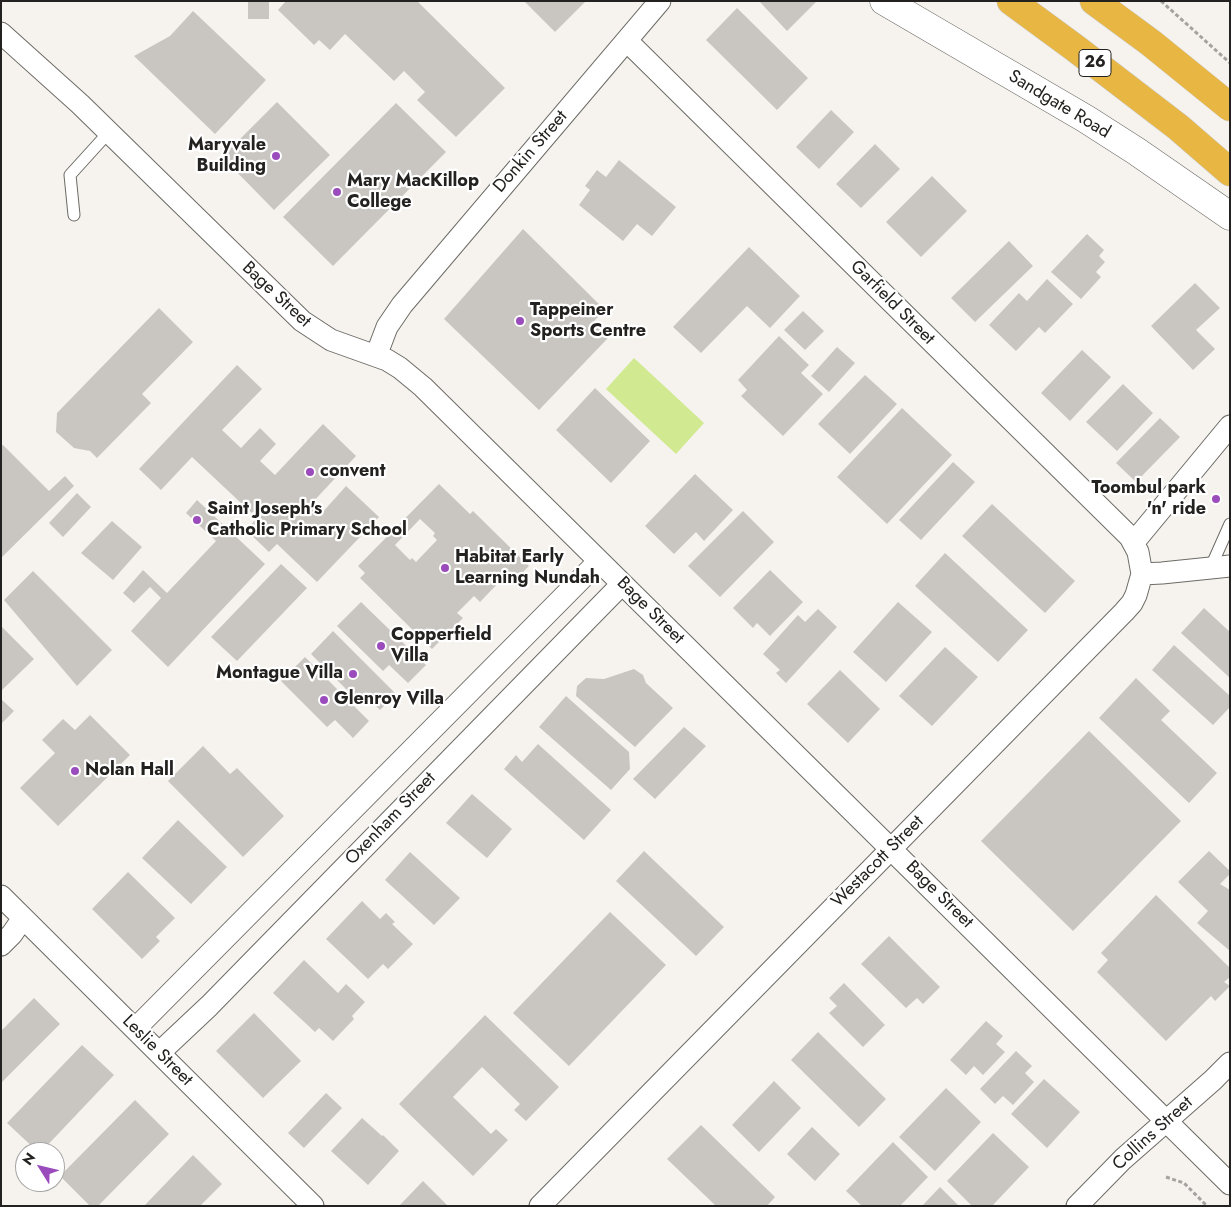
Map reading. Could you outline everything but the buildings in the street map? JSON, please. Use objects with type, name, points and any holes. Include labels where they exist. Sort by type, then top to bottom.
[{"type":"highway","name":"26","points":[[1010,1],[1178,126],[1230,172]]},
{"type":"highway","points":[[1094,1],[1151,43],[1230,108]]},
{"type":"street","name":"Donkin Street","points":[[376,356],[387,327],[430,270],[660,1]]},
{"type":"street","name":"Sandgate Road","points":[[884,1],[1086,120],[1230,216]]},
{"type":"street","name":"Bage Street","points":[[1,33],[80,104],[302,321],[331,340],[376,356],[400,368],[423,387],[1230,1184]]},
{"type":"street","name":"Garfield Street","points":[[627,41],[1122,529],[1134,542],[1141,562],[1142,574]]},
{"type":"street","points":[[1134,542],[1230,426]]},
{"type":"street","name":"Oxenham Street","points":[[135,1029],[599,562]]},
{"type":"street","points":[[1142,574],[1220,568]]},
{"type":"street","name":"Westacott Street","points":[[540,1206],[1132,603],[1142,574]]},
{"type":"street","name":"Oxenham Street","points":[[159,1053],[208,1006],[622,584]]},
{"type":"street","name":"Leslie Street","points":[[1,896],[313,1206]]},
{"type":"street","points":[[1,945],[12,934],[23,918]]},
{"type":"street","name":"Collins Street","points":[[1077,1206],[1123,1159],[1230,1063]]},
{"type":"lane","points":[[74,215],[70,176],[109,132]]},
{"type":"lane","points":[[1220,568],[1230,524]]},
{"type":"path","points":[[1161,1],[1230,63]]},
{"type":"path","points":[[1166,1177],[1184,1183],[1207,1206]]},
{"type":"green space","points":[[634,358],[704,423],[676,454],[606,389]]},
{"type":"place","name":"Maryvale Building","points":[[276,156]]},
{"type":"place","name":"Mary MacKillop College","points":[[337,192]]},
{"type":"place","name":"Tappeiner Sports Centre","points":[[520,321]]},
{"type":"place","name":"convent","points":[[310,472]]},
{"type":"place","name":"Toombul park 'n' ride","points":[[1216,499]]},
{"type":"place","name":"Saint Joseph's Catholic Primary School","points":[[197,520]]},
{"type":"place","name":"Habitat Early Learning Nundah","points":[[445,568]]},
{"type":"place","name":"Copperfield Villa","points":[[381,646]]},
{"type":"place","name":"Montague Villa","points":[[353,674]]},
{"type":"place","name":"Glenroy Villa","points":[[324,700]]},
{"type":"place","name":"Nolan Hall","points":[[75,771]]}]
